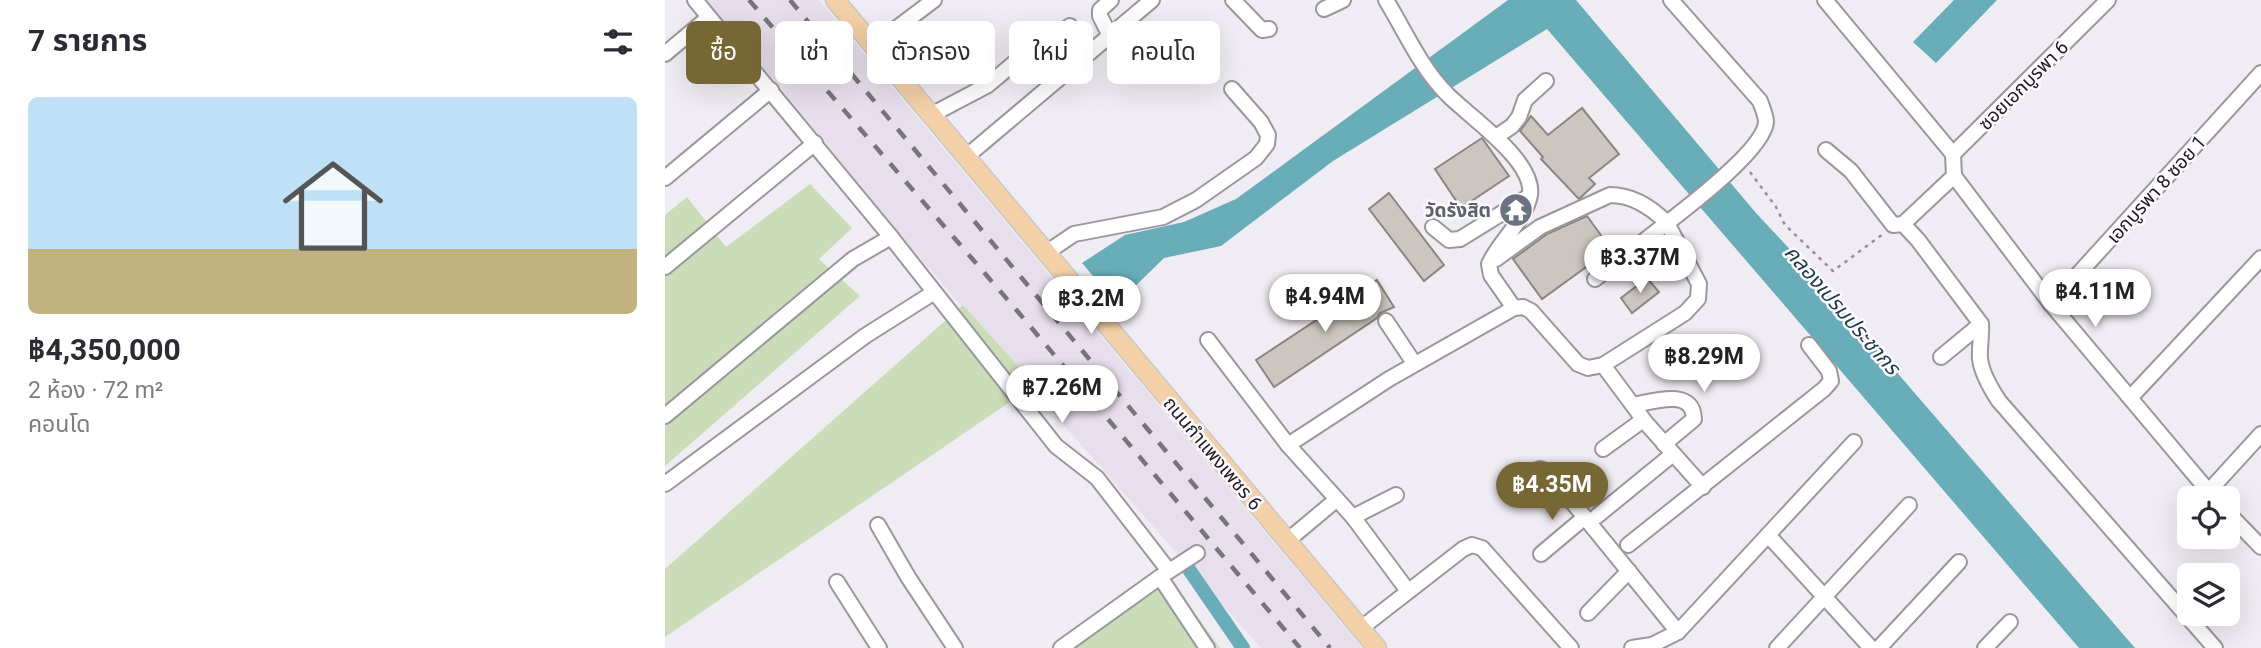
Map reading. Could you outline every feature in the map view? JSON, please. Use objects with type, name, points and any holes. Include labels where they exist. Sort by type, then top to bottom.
[{"type":"main road","name":"ถนนกำแพงเพชร 6","points":[[835,0],[867,39]]},
{"type":"main road","name":"ถนนกำแพงเพชร 6","points":[[905,84],[1377,648]]},
{"type":"street","points":[[695,0],[815,143],[1056,446],[1097,478],[1164,574],[1207,648]]},
{"type":"street","points":[[906,21],[934,0]]},
{"type":"street","points":[[1107,30],[1100,10],[1111,0]]},
{"type":"street","points":[[1128,21],[1152,0]]},
{"type":"street","points":[[1233,0],[1262,30],[1269,29]]},
{"type":"street","points":[[1324,9],[1343,0]]},
{"type":"street","points":[[1595,279],[1737,165],[1762,134],[1766,121],[1760,101],[1671,0]]},
{"type":"street","points":[[1825,0],[1953,155],[1954,176],[2051,304],[2203,486]]},
{"type":"street","name":"ซอยเอกบูรพา 6","points":[[1953,155],[2108,0]]},
{"type":"street","points":[[1389,1],[1416,53],[1446,93],[1496,136],[1519,165],[1530,186],[1529,197],[1519,219],[1489,264],[1491,275],[1514,308]]},
{"type":"street","points":[[665,54],[709,17]]},
{"type":"street","points":[[966,157],[1107,39]]},
{"type":"street","points":[[931,115],[988,85],[1009,67]]},
{"type":"street","name":"เอกบูรพา 8 ซอย 1","points":[[2051,304],[2261,73]]},
{"type":"street","points":[[1496,136],[1512,126],[1519,117],[1525,100],[1546,81]]},
{"type":"street","points":[[1046,253],[1074,234],[1163,217],[1196,200],[1256,158],[1267,144],[1268,135],[1261,122],[1232,89]]},
{"type":"street","points":[[665,178],[771,90]]},
{"type":"street","points":[[665,267],[815,143]]},
{"type":"street","points":[[1826,150],[1851,170],[1898,225],[1918,240],[1981,324],[1980,359],[1989,385],[1999,401],[2215,648]]},
{"type":"street","points":[[1898,225],[1954,176]]},
{"type":"street","points":[[1288,445],[1414,363],[1514,308],[1523,307],[1531,311],[1578,363],[1588,368],[1603,365],[1685,313],[1698,299],[1699,284],[1667,223],[1651,208],[1620,195],[1610,195],[1540,228],[1489,264]]},
{"type":"street","points":[[1433,228],[1449,240],[1461,239],[1529,197]]},
{"type":"street","points":[[665,416],[853,259],[891,237]]},
{"type":"street","points":[[2130,398],[2261,258]]},
{"type":"street","points":[[665,484],[865,336],[933,293]]},
{"type":"street","points":[[1386,321],[1414,363]]},
{"type":"street","points":[[1941,357],[1981,324]]},
{"type":"street","points":[[1208,341],[1288,445],[1353,517],[1408,591]]},
{"type":"street","points":[[1627,545],[1824,389],[1831,381],[1829,371],[1809,345]]},
{"type":"street","points":[[1603,365],[1643,420],[1703,487]]},
{"type":"street","points":[[1541,554],[1591,517],[1669,449],[1693,419],[1690,404],[1678,398],[1633,405]]},
{"type":"street","points":[[1603,449],[1643,420]]},
{"type":"street","points":[[2218,486],[2261,434]]},
{"type":"street","points":[[1632,648],[1652,645],[1678,632],[1854,442]]},
{"type":"street","points":[[1507,492],[1531,471],[1540,469],[1548,472],[1591,517],[1629,571],[1678,632]]},
{"type":"street","points":[[1353,517],[1396,495]]},
{"type":"street","points":[[1287,541],[1336,500]]},
{"type":"street","points":[[1777,648],[1909,505]]},
{"type":"street","points":[[878,525],[908,577],[955,648]]},
{"type":"street","points":[[2240,525],[2261,547]]},
{"type":"street","points":[[1768,535],[1871,648]]},
{"type":"street","points":[[1360,629],[1463,549],[1472,545],[1482,548],[1571,648]]},
{"type":"street","points":[[1061,648],[1197,553]]},
{"type":"street","points":[[1879,648],[1959,562]]},
{"type":"street","points":[[1588,613],[1629,571]]},
{"type":"street","points":[[838,582],[879,648]]},
{"type":"street","points":[[1985,648],[2010,622]]},
{"type":"path","points":[[1737,165],[1769,197],[1784,225],[1833,271],[1898,225]]},
{"type":"shaded area","points":[[699,0],[819,0],[837,21],[775,21],[775,84],[853,84],[853,41],[867,57],[867,84],[889,84],[1362,648],[1261,648],[1067,429],[761,72],[761,21],[717,21]]},
{"type":"green space","points":[[810,184],[852,228],[819,259],[860,296],[665,466],[665,215],[687,197],[726,247]]},
{"type":"green space","points":[[963,305],[1035,385],[665,637],[665,569]]},
{"type":"green space","points":[[1163,570],[1220,648],[1071,648]]},
{"type":"water","name":"คลองเปรมประชากร","points":[[1508,0],[1576,0],[1756,213],[1798,258],[2135,648],[2079,648],[1547,29],[1333,161],[1221,246],[1164,258],[1117,304],[1082,263],[1125,235],[1184,222],[1236,199]]},
{"type":"water","points":[[1954,0],[1997,0],[1936,63],[1913,42]]},
{"type":"building","points":[[1582,108],[1619,154],[1589,178],[1595,184],[1579,199],[1541,159],[1543,157],[1520,131],[1531,116],[1548,135]]},
{"type":"building","points":[[1482,138],[1509,176],[1461,208],[1435,169]]},
{"type":"building","points":[[1389,193],[1444,265],[1424,281],[1369,209]]},
{"type":"building","points":[[1587,216],[1611,249],[1542,299],[1513,259],[1547,234]]},
{"type":"building","points":[[1647,278],[1659,292],[1632,313],[1621,298]]},
{"type":"building","points":[[1377,280],[1394,307],[1380,313],[1377,318],[1274,387],[1256,360]]},
{"type":"waterway","points":[[1188,568],[1243,648]]},
{"type":"railway","points":[[749,0],[1019,313],[1300,648]]},
{"type":"railway","points":[[790,0],[1330,648]]},
{"type":"place","name":"วัดรังสิต","points":[[1516,210]]}]
